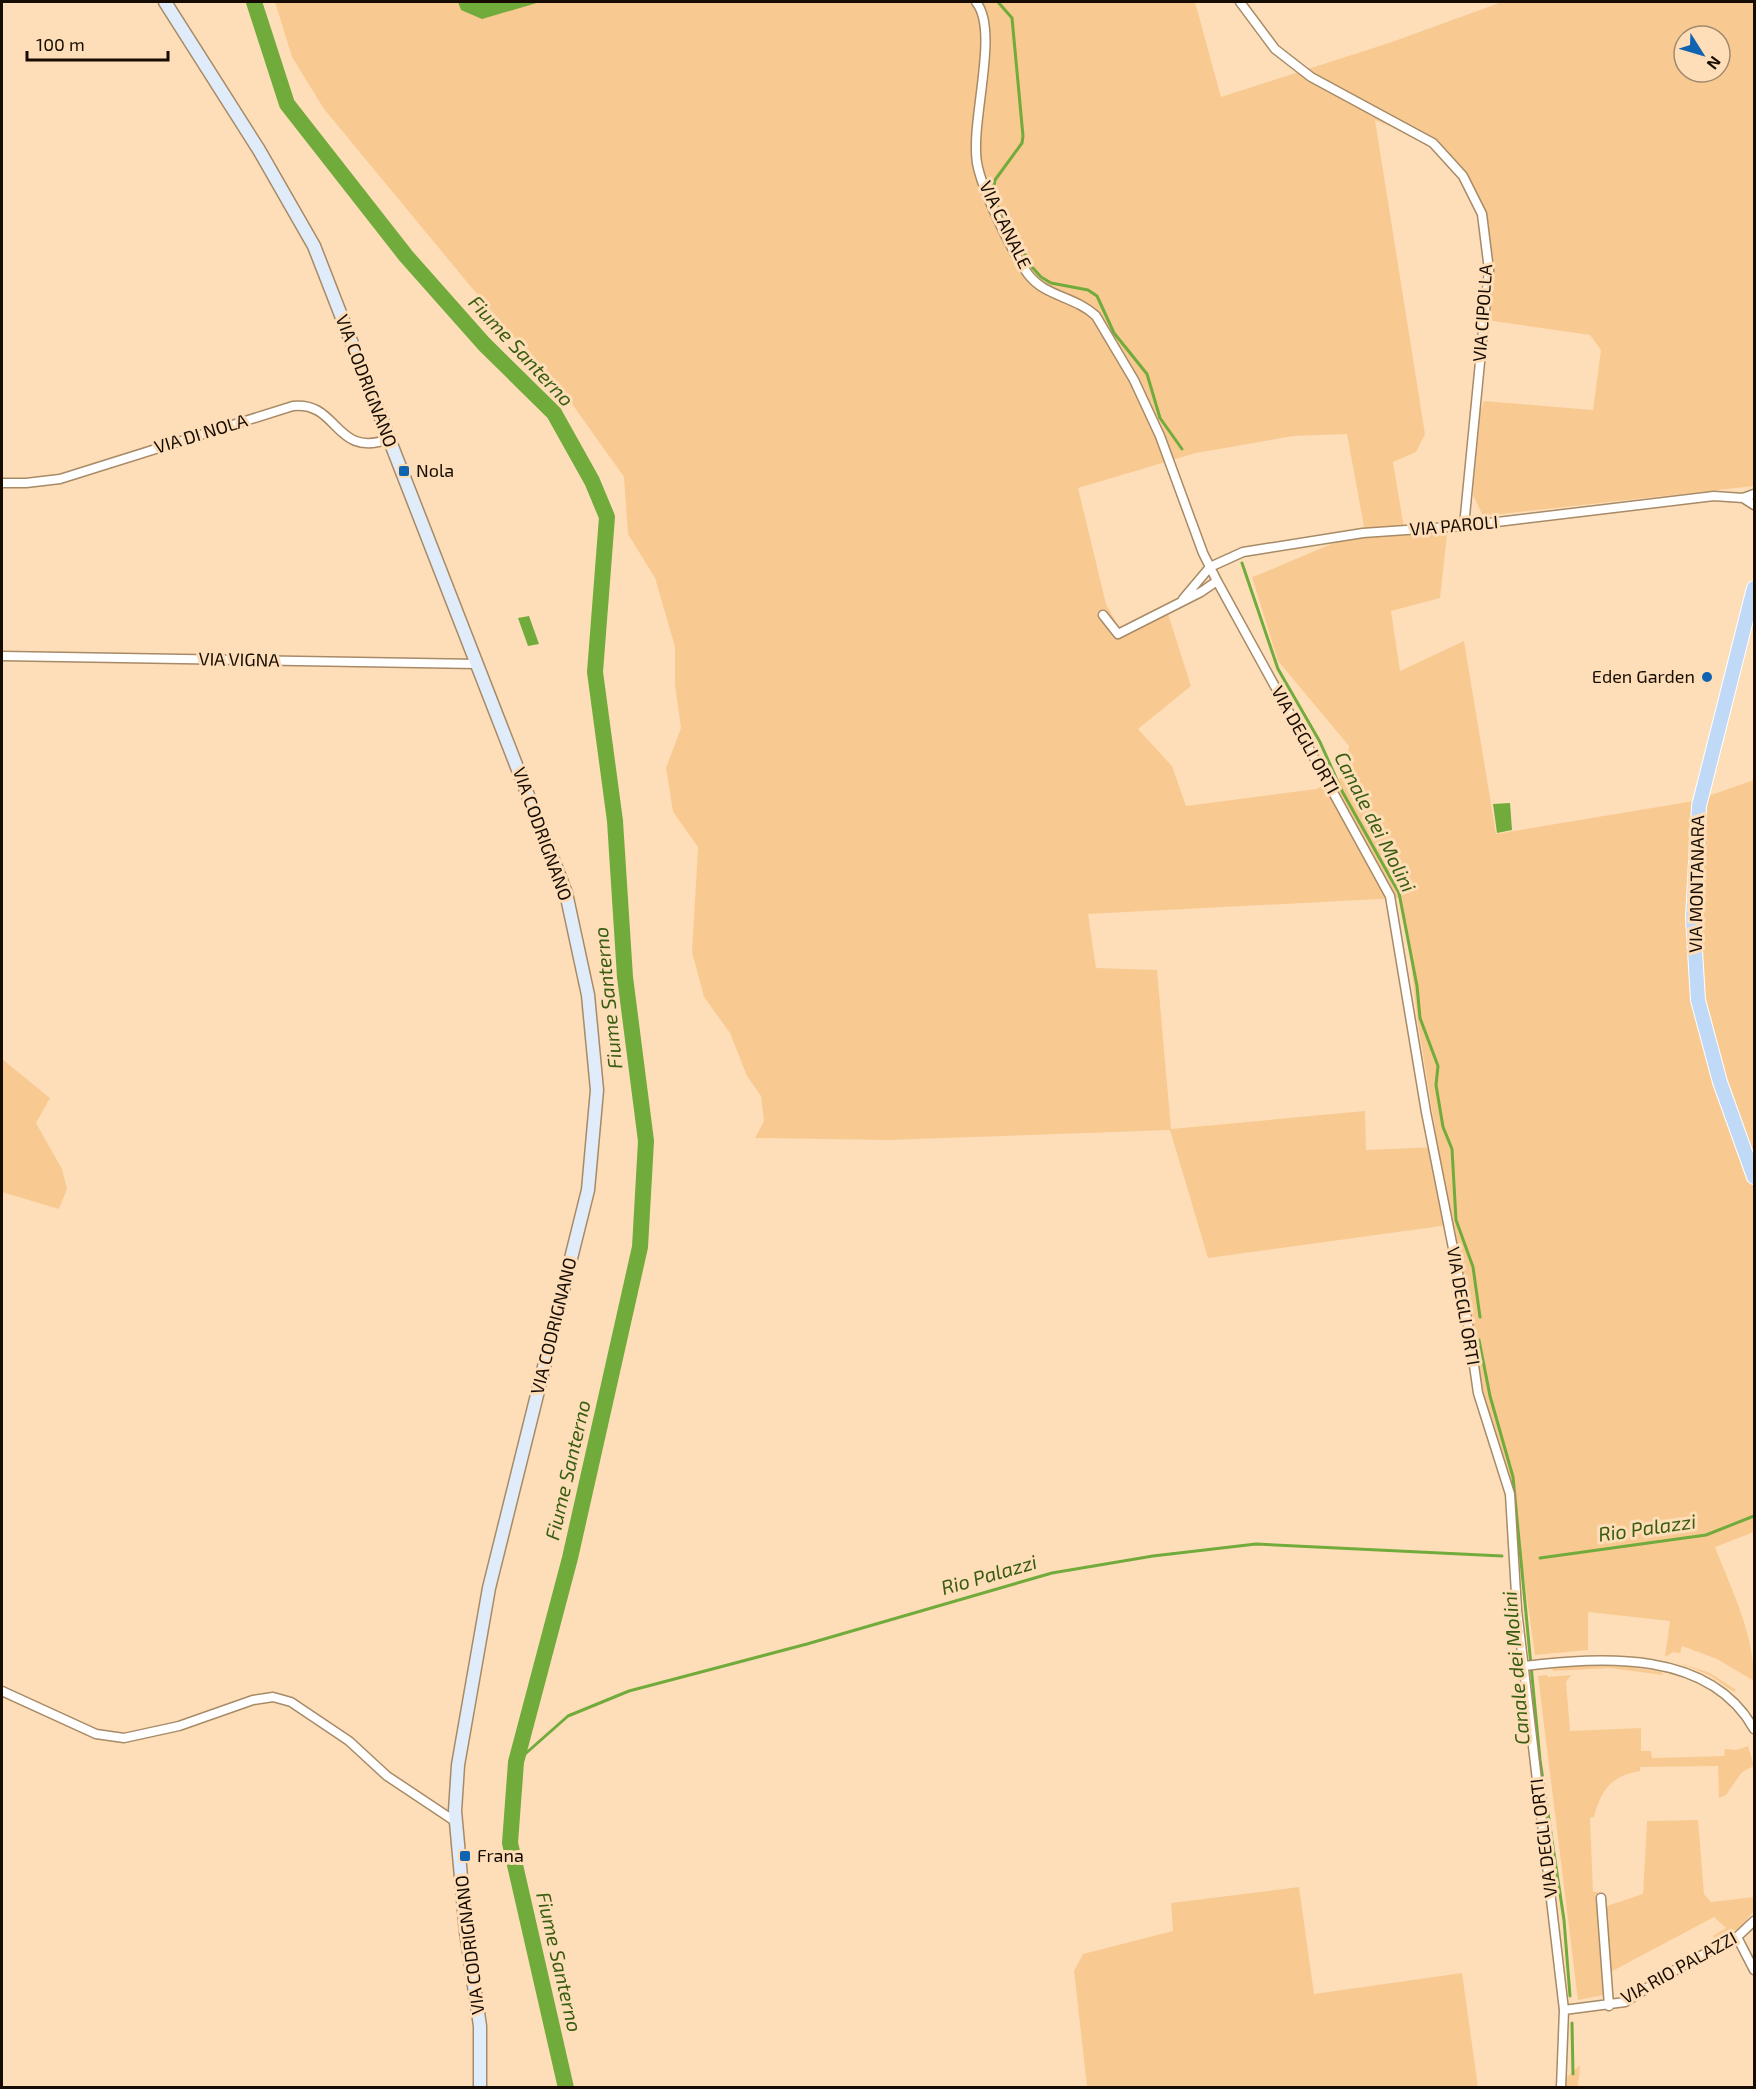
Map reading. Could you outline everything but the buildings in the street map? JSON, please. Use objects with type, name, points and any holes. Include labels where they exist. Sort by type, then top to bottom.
[{"type":"main road","name":"VIA MONTANARA","points":[[1755,588],[1699,806],[1693,918],[1698,1000],[1720,1082],[1755,1177]]},
{"type":"street","name":"VIA CODRIGNANO","points":[[165,2],[259,150],[314,246],[566,893],[588,995],[597,1090],[588,1190],[489,1588],[458,1765],[456,1822],[466,1932],[480,2026],[480,2088]]},
{"type":"street","name":"VIA CANALE","points":[[976,2],[982,9],[986,30],[976,138],[977,161],[983,188],[1026,271],[1037,286],[1081,303],[1096,316],[1107,334],[1134,380],[1160,436],[1210,567]]},
{"type":"street","name":"VIA CIPOLLA","points":[[1240,2],[1275,49],[1311,77],[1433,143],[1463,176],[1482,214],[1490,270],[1464,526]]},
{"type":"street","name":"VIA DI NOLA","points":[[2,483],[60,479],[303,404],[319,409],[344,435],[354,440],[377,443],[389,439]]},
{"type":"street","points":[[1743,498],[1755,494]]},
{"type":"street","name":"VIA PAROLI","points":[[1183,599],[1210,567],[1243,552],[1286,544],[1363,533],[1464,526],[1714,496],[1743,498]]},
{"type":"street","points":[[1743,498],[1755,505]]},
{"type":"street","name":"VIA DEGLI ORTI","points":[[1210,567],[1390,896],[1426,1112],[1468,1323],[1478,1393],[1510,1494],[1517,1610],[1527,1666],[1564,2010],[1561,2088]]},
{"type":"street","name":"VIA PAROLI","points":[[1103,615],[1118,634],[1183,599],[1201,592],[1217,581]]},
{"type":"street","name":"VIA VIGNA","points":[[2,656],[477,664]]},
{"type":"street","points":[[1527,1666],[1614,1659],[1681,1671],[1723,1693],[1740,1707],[1755,1729]]},
{"type":"street","points":[[2,1690],[96,1734],[124,1738],[179,1726],[253,1700],[273,1697],[291,1701],[339,1734],[387,1776],[456,1822]]},
{"type":"street","points":[[1601,1898],[1609,2006]]},
{"type":"street","name":"VIA RIO PALAZZI","points":[[1564,2010],[1609,2006],[1625,2002],[1691,1961],[1737,1937],[1755,1921]]},
{"type":"street","points":[[1737,1937],[1755,1970]]},
{"type":"shaded area","points":[[275,2],[1195,2],[1221,97],[1389,43],[1502,2],[1754,2],[1754,486],[1483,516],[1473,495],[1479,416],[1484,401],[1593,410],[1601,350],[1590,335],[1486,320],[1489,243],[1471,187],[1424,140],[1375,120],[1425,434],[1416,452],[1393,462],[1405,534],[1447,535],[1440,598],[1391,611],[1400,671],[1464,641],[1496,834],[1694,801],[1754,780],[1754,1532],[1715,1547],[1746,1629],[1754,1681],[1717,1659],[1682,1646],[1680,1653],[1673,1652],[1665,1657],[1670,1621],[1588,1612],[1588,1650],[1535,1655],[1514,1506],[1478,1393],[1449,1225],[1208,1258],[1170,1130],[888,1140],[755,1138],[764,1121],[761,1096],[747,1076],[730,1033],[704,997],[692,952],[698,847],[673,812],[666,768],[681,728],[675,685],[675,647],[655,578],[628,534],[624,477],[562,390],[500,322],[324,109],[292,57]],"holes":[[[1347,434],[1365,532],[1252,577],[1278,661],[1349,746],[1345,776],[1316,789],[1186,806],[1172,766],[1138,729],[1191,686],[1168,614],[1123,635],[1106,604],[1078,488],[1196,453],[1293,436]],[[1399,898],[1410,955],[1418,1024],[1438,1147],[1366,1150],[1365,1111],[1171,1129],[1157,970],[1096,968],[1088,914]]]},
{"type":"shaded area","points":[[458,2],[540,2],[482,19],[461,10]]},
{"type":"shaded area","points":[[529,616],[539,644],[528,646],[518,618]]},
{"type":"shaded area","points":[[1510,803],[1512,830],[1497,833],[1493,804]]},
{"type":"shaded area","points":[[2,1059],[50,1098],[36,1123],[62,1169],[67,1189],[59,1209],[2,1192]]},
{"type":"shaded area","points":[[1677,1662],[1710,1673],[1736,1690],[1734,1692],[1709,1675]]},
{"type":"shaded area","points":[[1585,1665],[1631,1667],[1661,1672],[1663,1675],[1610,1668],[1553,1671],[1553,1668]]},
{"type":"shaded area","points":[[1547,1675],[1548,1677],[1571,1675],[1566,1682],[1570,1731],[1641,1728],[1641,1751],[1651,1751],[1652,1758],[1724,1756],[1725,1749],[1737,1750],[1748,1746],[1754,1766],[1742,1772],[1726,1795],[1719,1798],[1718,1766],[1640,1767],[1640,1771],[1622,1776],[1604,1792],[1594,1817],[1590,1818],[1593,1892],[1598,1892],[1604,1995],[1578,2000],[1538,1676]]},
{"type":"shaded area","points":[[1698,1820],[1704,1894],[1711,1902],[1754,1897],[1754,1911],[1739,1928],[1716,1941],[1713,1936],[1726,1928],[1714,1917],[1605,1975],[1601,1908],[1643,1894],[1647,1821]]},
{"type":"shaded area","points":[[1299,1887],[1314,1994],[1462,1973],[1478,2087],[1087,2087],[1074,1971],[1083,1954],[1173,1931],[1171,1903]]},
{"type":"shaded area","points":[[1580,2065],[1578,2087],[1555,2088]]},
{"type":"waterway","name":"Fiume Santerno","points":[[254,2],[287,104],[406,256],[484,344],[554,413],[592,481],[607,517],[595,672],[615,821],[625,977],[646,1141],[640,1247],[570,1558],[516,1762],[510,1843],[566,2088]]},
{"type":"waterway","name":"Canale dei Molini","points":[[998,2],[1012,18],[1023,136],[1022,143],[995,180],[993,191],[998,207],[1032,267],[1041,277],[1051,283],[1088,290],[1097,296],[1114,333],[1147,374],[1160,418],[1182,449]]},
{"type":"waterway","name":"Canale dei Molini","points":[[1242,563],[1278,669],[1320,742],[1342,791],[1399,893],[1417,986],[1420,1018],[1438,1066],[1436,1085],[1443,1127],[1452,1149],[1456,1220],[1473,1267],[1480,1317]]},
{"type":"waterway","name":"Canale dei Molini","points":[[1479,1340],[1490,1396],[1513,1477],[1540,1760],[1564,1920],[1570,1996]]},
{"type":"waterway","name":"Rio Palazzi","points":[[1540,1558],[1706,1535],[1754,1516]]},
{"type":"waterway","name":"Rio Palazzi","points":[[516,1762],[568,1716],[629,1691],[807,1644],[1052,1573],[1153,1556],[1256,1544],[1502,1556]]},
{"type":"waterway","name":"Canale dei Molini","points":[[1572,2023],[1573,2074]]},
{"type":"place","name":"Nola","points":[[404,471]]},
{"type":"place","name":"Eden Garden","points":[[1707,677]]},
{"type":"place","name":"Frana","points":[[465,1856]]}]
